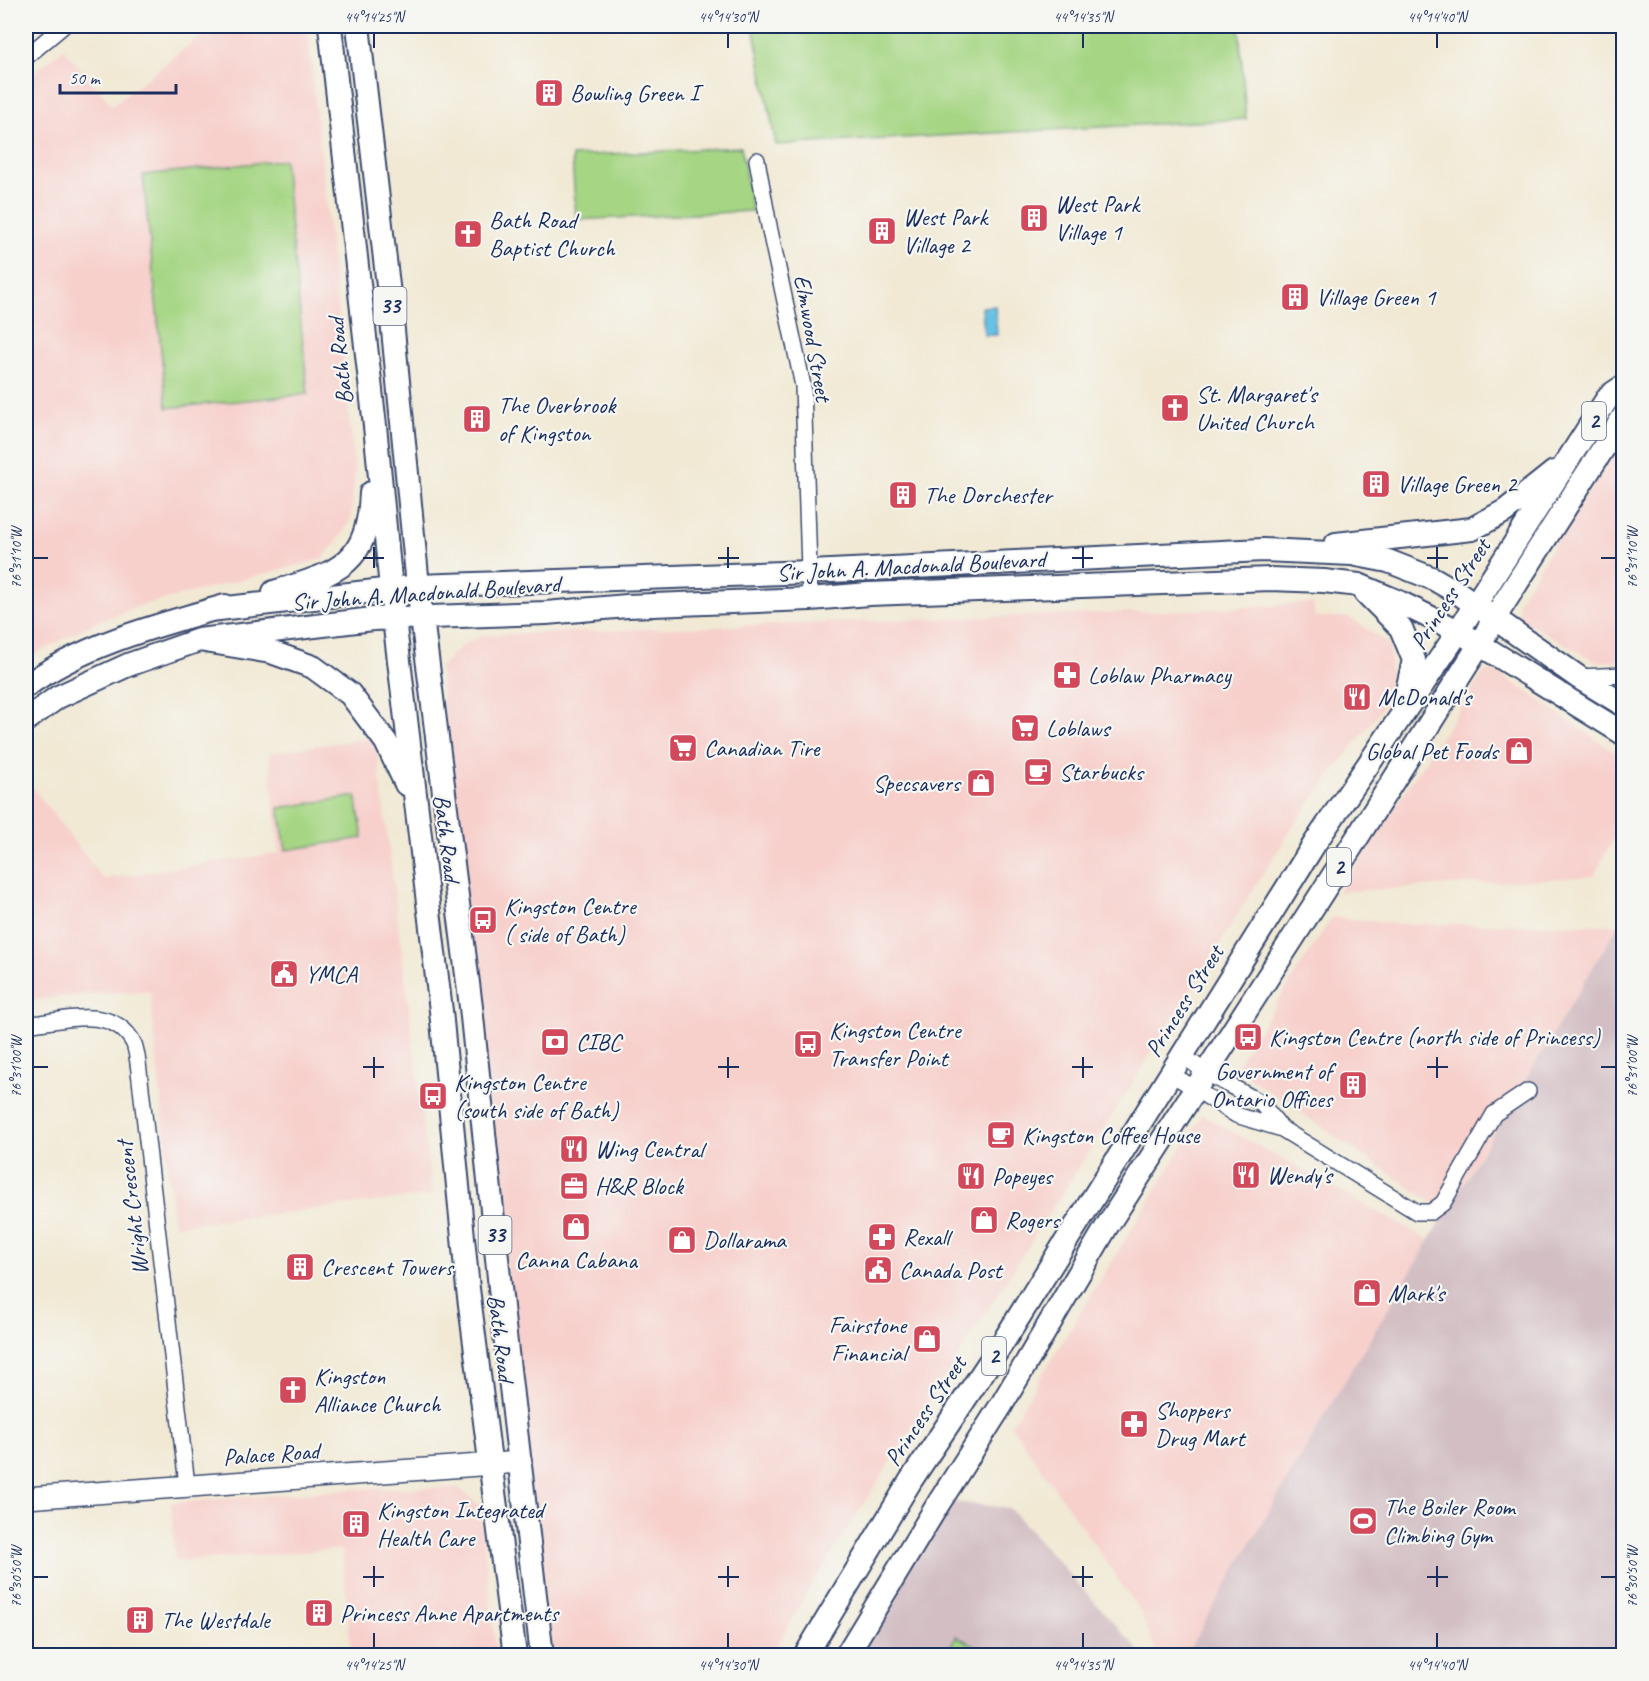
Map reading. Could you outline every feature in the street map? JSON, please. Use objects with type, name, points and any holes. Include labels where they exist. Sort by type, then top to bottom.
[{"type":"main road","name":"Bath Road","points":[[330,26],[375,426],[394,619],[441,1011],[468,1289],[515,1656]]},
{"type":"main road","name":"Bath Road","points":[[358,26],[392,320],[418,586],[471,1007],[504,1326],[542,1656]]},
{"type":"main road","name":"Princess Street","points":[[806,1656],[911,1480],[1005,1339],[1315,843],[1458,631],[1610,396],[1623,386]]},
{"type":"main road","name":"Princess Street","points":[[846,1656],[1002,1404],[1107,1226],[1316,903],[1623,416]]},
{"type":"main road","points":[[26,686],[43,673],[123,636],[313,580],[339,569],[357,552],[370,518],[375,426]]},
{"type":"main road","points":[[1263,550],[1422,536],[1472,529],[1505,511],[1569,460]]},
{"type":"main road","name":"Sir John A. Macdonald Boulevard","points":[[210,610],[418,586],[810,572],[1263,550],[1352,555],[1388,561],[1434,579],[1495,617],[1578,677],[1623,705]]},
{"type":"main road","name":"Sir John A. Macdonald Boulevard","points":[[26,720],[58,697],[128,665],[199,640],[373,619],[869,594],[1270,579],[1359,585],[1399,602],[1458,631],[1623,734]]},
{"type":"main road","points":[[1359,585],[1401,628],[1414,660],[1401,717]]},
{"type":"main road","points":[[199,640],[271,652],[313,667],[350,694],[386,742],[415,801]]},
{"type":"street","points":[[26,57],[63,26]]},
{"type":"street","name":"Elmwood Street","points":[[757,160],[803,386],[810,598]]},
{"type":"street","points":[[1578,677],[1623,675]]},
{"type":"street","name":"Wright Crescent","points":[[26,1025],[95,1016],[109,1020],[126,1032],[135,1045],[187,1485]]},
{"type":"street","points":[[1176,1064],[1200,1080],[1236,1115],[1282,1129],[1417,1212],[1431,1212],[1443,1203],[1494,1114],[1528,1091]]},
{"type":"street","points":[[1176,1064],[1200,1080],[1260,1102],[1282,1129]]},
{"type":"street","name":"Palace Road","points":[[26,1498],[521,1462]]},
{"type":"shaded area","points":[[213,26],[307,26],[355,471],[351,519],[338,540],[322,559],[143,605],[94,623],[26,659],[26,78],[64,49],[112,106]]},
{"type":"shaded area","points":[[1623,438],[1623,661],[1597,662],[1519,618],[1518,601]]},
{"type":"shaded area","points":[[1313,603],[1315,617],[1349,617],[1390,645],[1388,700],[1295,823],[1132,1084],[806,1594],[771,1655],[550,1655],[439,668],[461,646],[483,635],[1192,610]]},
{"type":"shaded area","points":[[1495,670],[1623,758],[1623,820],[1594,876],[1338,892],[1484,672]]},
{"type":"shaded area","points":[[375,737],[432,1195],[174,1226],[150,991],[86,994],[26,1001],[26,779],[103,879],[279,853],[269,753]]},
{"type":"shaded area","points":[[1332,917],[1397,924],[1618,925],[1446,1212],[1235,1068]]},
{"type":"shaded area","points":[[1623,917],[1623,1655],[1185,1656],[1336,1396]]},
{"type":"shaded area","points":[[1202,1115],[1429,1240],[1186,1655],[1158,1655],[1140,1611],[1011,1425]]},
{"type":"shaded area","points":[[459,1488],[480,1506],[496,1655],[351,1655],[342,1549],[175,1561],[171,1503],[356,1489]]},
{"type":"shaded area","points":[[943,1501],[1009,1508],[1143,1655],[854,1656]]},
{"type":"green space","points":[[753,26],[1239,26],[1246,119],[776,145]]},
{"type":"green space","points":[[741,147],[752,211],[576,220],[572,156]]},
{"type":"green space","points":[[284,160],[308,394],[167,408],[143,175]]},
{"type":"green space","points":[[356,796],[363,838],[286,850],[279,808]]},
{"type":"green space","points":[[956,1636],[994,1655],[946,1655]]},
{"type":"water","points":[[995,306],[997,335],[984,335],[982,307]]},
{"type":"place","name":"Bowling Green I","points":[[549,93]]},
{"type":"place","name":"West Park Village 1","points":[[1034,218]]},
{"type":"place","name":"West Park Village 2","points":[[882,231]]},
{"type":"place","name":"Bath Road Baptist Church","points":[[468,234]]},
{"type":"place","name":"Village Green 1","points":[[1295,297]]},
{"type":"place","name":"St. Margaret's United Church","points":[[1175,408]]},
{"type":"place","name":"The Overbrook of Kingston","points":[[477,419]]},
{"type":"place","name":"Village Green 2","points":[[1376,484]]},
{"type":"place","name":"The Dorchester","points":[[903,495]]},
{"type":"place","name":"Loblaw Pharmacy","points":[[1067,675]]},
{"type":"place","name":"McDonald's","points":[[1357,697]]},
{"type":"place","name":"Loblaws","points":[[1025,728]]},
{"type":"place","name":"Canadian Tire","points":[[683,748]]},
{"type":"place","name":"Global Pet Foods","points":[[1519,751]]},
{"type":"place","name":"Starbucks","points":[[1038,772]]},
{"type":"place","name":"Specsavers","points":[[981,783]]},
{"type":"place","name":"Kingston Centre ( side of Bath)","points":[[483,920]]},
{"type":"place","name":"YMCA","points":[[284,974]]},
{"type":"place","name":"Kingston Centre (north side of Princess)","points":[[1248,1037]]},
{"type":"place","name":"CIBC","points":[[555,1042]]},
{"type":"place","name":"Kingston Centre Transfer Point","points":[[808,1044]]},
{"type":"place","name":"Government of Ontario Offices","points":[[1353,1085]]},
{"type":"place","name":"Kingston Centre (south side of Bath)","points":[[433,1096]]},
{"type":"place","name":"Kingston Coffee House","points":[[1001,1135]]},
{"type":"place","name":"Wing Central","points":[[574,1149]]},
{"type":"place","name":"Wendy's","points":[[1246,1175]]},
{"type":"place","name":"Popeyes","points":[[971,1176]]},
{"type":"place","name":"H&R Block","points":[[574,1186]]},
{"type":"place","name":"Rogers","points":[[984,1220]]},
{"type":"place","name":"Canna Cabana","points":[[576,1227]]},
{"type":"place","name":"Rexall","points":[[882,1237]]},
{"type":"place","name":"Dollarama","points":[[682,1240]]},
{"type":"place","name":"Crescent Towers","points":[[300,1267]]},
{"type":"place","name":"Canada Post","points":[[878,1270]]},
{"type":"place","name":"Mark's","points":[[1367,1293]]},
{"type":"place","name":"Fairstone Financial","points":[[927,1339]]},
{"type":"place","name":"Kingston Alliance Church","points":[[293,1390]]},
{"type":"place","name":"Shoppers Drug Mart","points":[[1134,1424]]},
{"type":"place","name":"The Boiler Room Climbing Gym","points":[[1363,1521]]},
{"type":"place","name":"Kingston Integrated Health Care","points":[[356,1524]]},
{"type":"place","name":"Princess Anne Apartments","points":[[319,1613]]},
{"type":"place","name":"The Westdale","points":[[140,1620]]}]
